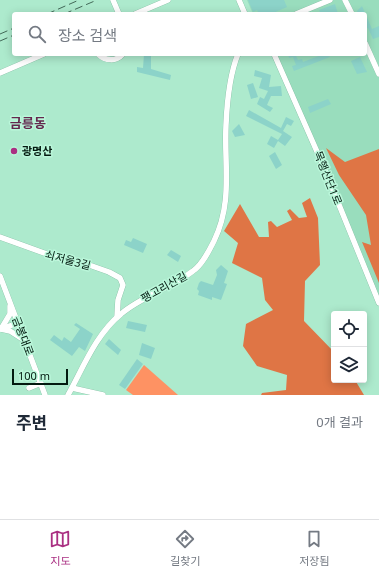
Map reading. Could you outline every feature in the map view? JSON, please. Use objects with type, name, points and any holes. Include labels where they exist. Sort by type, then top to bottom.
[{"type":"street","points":[[113,0],[118,12]]},
{"type":"street","points":[[140,12],[168,0]]},
{"type":"street","points":[[239,0],[244,12]]},
{"type":"street","points":[[301,12],[330,0]]},
{"type":"street","points":[[345,0],[351,12]]},
{"type":"street","points":[[367,47],[379,74]]},
{"type":"street","points":[[0,73],[39,56]]},
{"type":"street","points":[[101,56],[107,60],[116,59],[120,56]]},
{"type":"street","name":"팽고리산길","points":[[68,395],[103,333],[117,317],[135,303],[194,271],[214,241],[223,218],[227,196],[226,125],[231,78],[237,56]]},
{"type":"street","name":"목행산단1로","points":[[275,56],[322,163],[379,304]]},
{"type":"street","name":"쇠저울3길","points":[[0,237],[58,258],[75,260],[110,272],[120,278],[123,285],[118,300],[117,317]]},
{"type":"street","name":"금봉대로","points":[[0,276],[45,395]]},
{"type":"street","points":[[0,329],[10,314],[10,303]]},
{"type":"street","points":[[0,329],[18,323]]},
{"type":"street","points":[[0,329],[10,331],[24,340]]},
{"type":"street","points":[[29,388],[41,383]]},
{"type":"street","points":[[72,388],[85,393],[103,395]]},
{"type":"shaded area","points":[[247,0],[379,0],[379,300],[273,56],[367,56],[367,12],[252,12]]},
{"type":"shaded area","points":[[326,148],[345,162],[379,149],[379,283],[362,242],[371,245],[366,215],[339,175]]},
{"type":"shaded area","points":[[310,198],[318,218],[320,265],[305,281],[304,321],[331,349],[331,383],[357,383],[364,395],[261,395],[262,393],[286,390],[287,375],[257,366],[243,346],[246,324],[273,310],[265,300],[262,278],[232,263],[238,243],[224,231],[240,204],[259,237],[269,237],[268,222],[271,221],[277,227],[292,220],[287,211],[290,209],[299,218],[307,217],[302,203]]},
{"type":"shaded area","points":[[144,365],[178,395],[133,395],[126,390]]},
{"type":"building","points":[[248,0],[284,0],[287,7],[276,12],[258,12],[257,10],[253,12]]},
{"type":"building","points":[[335,4],[337,12],[320,12],[319,10]]},
{"type":"building","points":[[362,6],[365,12],[357,12]]},
{"type":"building","points":[[367,18],[372,29],[379,26],[379,37],[373,39],[368,28]]},
{"type":"building","points":[[144,56],[151,56],[151,69],[171,75],[170,80],[137,72],[137,67],[143,68]]},
{"type":"building","points":[[288,56],[296,56],[298,60],[302,59],[303,62],[319,56],[330,57],[294,71],[292,66],[296,65],[293,57],[289,58]]},
{"type":"building","points":[[360,57],[367,72],[357,74],[351,61]]},
{"type":"building","points":[[255,70],[271,75],[269,87],[281,86],[282,96],[271,96],[267,105],[273,108],[270,112],[257,104],[260,97],[264,99],[268,91],[259,88],[262,78],[254,76]]},
{"type":"building","points":[[253,83],[258,97],[251,99],[247,85]]},
{"type":"building","points":[[328,99],[331,104],[310,113],[308,107]]},
{"type":"building","points":[[249,110],[281,128],[286,117],[294,121],[291,126],[287,124],[283,131],[292,137],[285,146],[278,141],[274,148],[267,144],[271,136],[278,140],[282,134],[246,116]]},
{"type":"building","points":[[239,124],[245,135],[235,137],[232,131]]},
{"type":"building","points":[[275,152],[282,165],[276,169],[269,156]]},
{"type":"building","points":[[133,238],[147,244],[143,253],[124,245],[126,240],[131,242]]},
{"type":"building","points":[[171,250],[181,256],[178,262],[167,255]]},
{"type":"building","points":[[221,265],[228,271],[224,283],[227,284],[221,300],[212,297],[212,300],[198,295],[199,291],[197,289],[199,283],[201,281],[213,285],[217,275],[216,270]]},
{"type":"building","points":[[128,321],[147,325],[145,332],[126,328]]},
{"type":"building","points":[[76,323],[93,334],[85,351],[79,347],[72,356],[50,340],[54,335],[62,341],[64,337],[71,342],[80,329],[74,325]]},
{"type":"building","points":[[109,339],[121,350],[118,355],[105,344]]},
{"type":"building","points":[[142,343],[155,348],[151,359],[139,355]]},
{"type":"building","points":[[137,359],[143,364],[125,389],[119,385]]},
{"type":"railway","points":[[52,12],[79,0]]},
{"type":"railway","points":[[69,12],[97,0]]},
{"type":"railway","points":[[0,34],[12,29]]},
{"type":"railway","points":[[0,41],[12,36]]},
{"type":"place","name":"광명산","points":[[14,151]]},
{"type":"district","name":"금릉동","points":[[28,123]]}]
